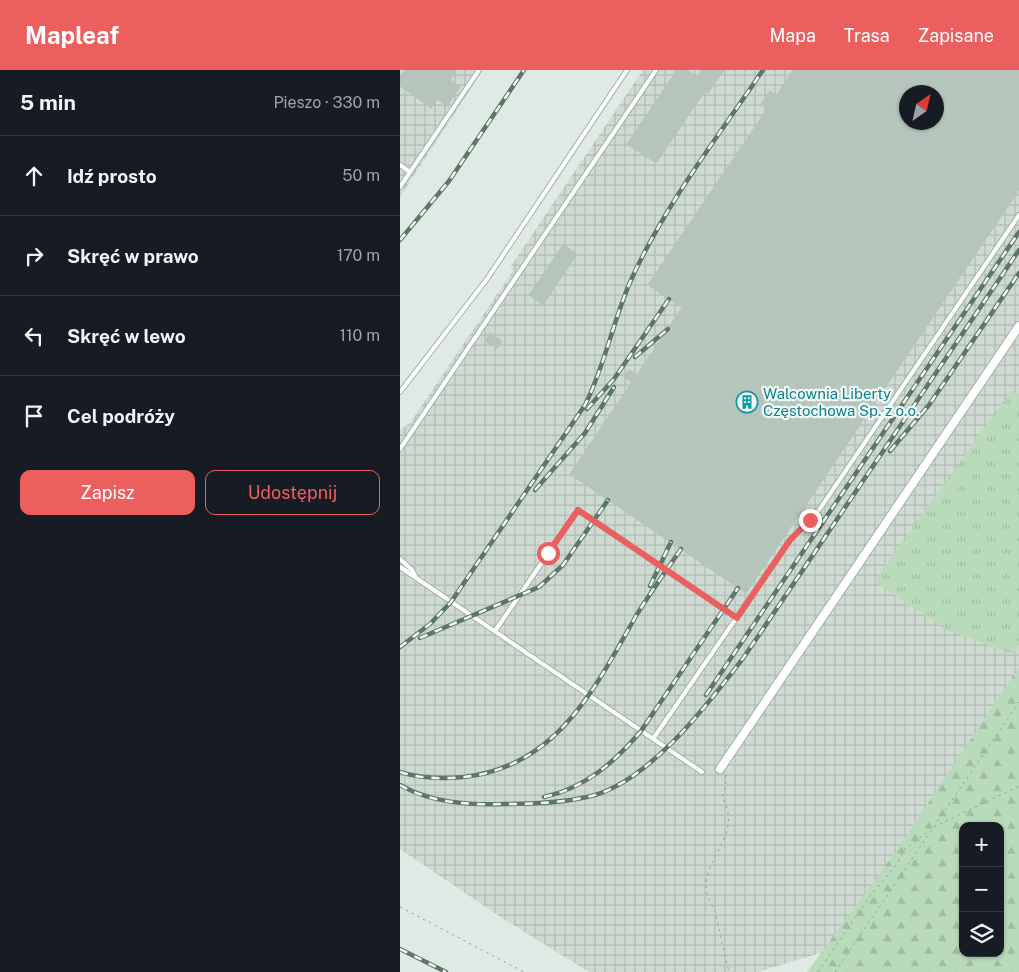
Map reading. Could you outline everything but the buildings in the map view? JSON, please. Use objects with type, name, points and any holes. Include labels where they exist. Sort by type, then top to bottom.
[{"type":"street","points":[[720,770],[1019,326]]},
{"type":"lane","points":[[400,187],[479,70]]},
{"type":"lane","points":[[400,392],[487,279],[627,70]]},
{"type":"lane","points":[[400,449],[656,70]]},
{"type":"lane","points":[[400,164],[410,172]]},
{"type":"lane","points":[[653,739],[790,540],[819,510],[1019,215]]},
{"type":"lane","points":[[400,440],[409,436]]},
{"type":"lane","points":[[495,631],[578,510],[737,618]]},
{"type":"lane","points":[[400,560],[412,570],[416,578]]},
{"type":"lane","points":[[400,567],[702,772]]},
{"type":"path","points":[[835,972],[1019,702]]},
{"type":"path","points":[[720,770],[725,775],[726,786],[722,797],[728,809],[730,820],[710,870],[706,889],[714,912],[729,972]]},
{"type":"path","points":[[818,972],[870,896],[897,864],[905,849],[932,828],[1019,786]]},
{"type":"path","points":[[400,907],[524,972]]},
{"type":"shaded area","points":[[400,70],[483,70],[400,197]]},
{"type":"shaded area","points":[[643,70],[1019,70],[1019,687],[843,946],[758,972],[589,972],[505,920],[400,849],[400,430],[410,423],[513,271],[511,266]]},
{"type":"green space","points":[[1011,391],[1019,394],[1019,646],[1014,654],[949,631],[874,581]]},
{"type":"green space","points":[[1019,667],[1019,972],[807,972],[896,851]]},
{"type":"railway","points":[[400,240],[449,181],[524,70]]},
{"type":"railway","points":[[400,647],[430,624],[451,602],[585,405],[631,280],[645,252],[692,172],[763,70]]},
{"type":"railway","points":[[706,695],[1019,232]]},
{"type":"railway","points":[[400,785],[424,796],[451,802],[491,804],[556,802],[587,797],[609,789],[632,777],[654,760],[694,719],[744,657],[1019,250]]},
{"type":"railway","points":[[890,451],[929,405],[1019,273]]},
{"type":"railway","points":[[587,409],[614,379],[669,299]]},
{"type":"railway","points":[[635,357],[668,329]]},
{"type":"railway","points":[[535,490],[585,433],[614,387]]},
{"type":"railway","points":[[420,638],[539,587],[563,565],[608,500]]},
{"type":"railway","points":[[650,586],[671,542]]},
{"type":"railway","points":[[400,772],[432,778],[464,777],[496,770],[524,758],[548,741],[570,720],[588,696],[641,607],[681,549]]},
{"type":"railway","points":[[544,797],[559,793],[586,780],[621,753],[641,731],[738,588]]},
{"type":"railway","points":[[400,949],[446,972]]},
{"type":"place","name":"Walcownia Liberty Częstochowa Sp. z o.o.","points":[[747,402]]},
{"type":"route","points":[[548,553],[578,510],[737,618],[790,540],[810,520]]}]
